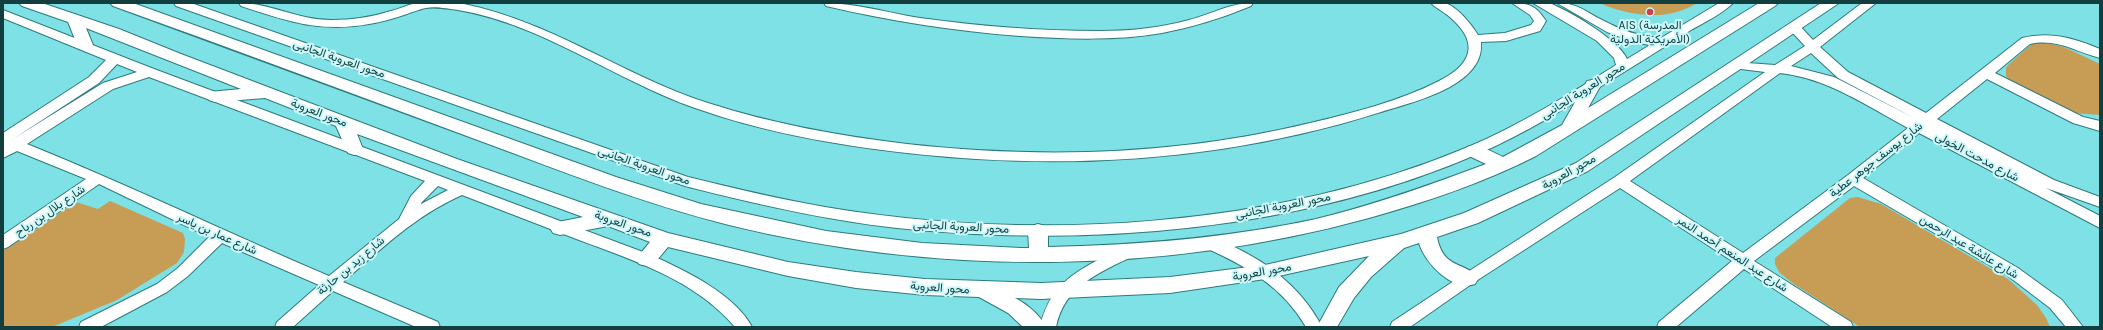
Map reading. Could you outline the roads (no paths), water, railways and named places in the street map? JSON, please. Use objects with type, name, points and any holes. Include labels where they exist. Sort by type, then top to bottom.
[{"type":"main road","name":"محور العروبة","points":[[28,3],[75,19],[344,123],[610,220],[724,256],[788,269],[856,280],[980,290],[1063,291],[1170,285],[1265,272],[1427,234],[1502,205],[1582,167],[1831,3]]},
{"type":"main road","points":[[118,3],[634,190],[687,207],[782,230],[837,240],[951,252],[1039,255],[1128,252],[1211,244],[1304,228],[1362,214],[1430,193],[1503,165],[1569,128],[1770,3]]},
{"type":"main road","points":[[75,19],[85,45]]},
{"type":"main road","points":[[1569,128],[1593,85]]},
{"type":"main road","points":[[214,96],[268,94]]},
{"type":"main road","points":[[344,123],[354,149]]},
{"type":"main road","points":[[1473,151],[1503,165]]},
{"type":"main road","points":[[560,228],[610,220]]},
{"type":"main road","points":[[1038,231],[1039,255]]},
{"type":"main road","points":[[1427,234],[1428,247],[1436,260],[1450,271],[1468,279]]},
{"type":"main road","points":[[646,259],[664,238]]},
{"type":"main road","points":[[1327,327],[1340,302],[1353,284],[1373,263],[1402,241]]},
{"type":"main road","points":[[980,290],[1014,307],[1036,327]]},
{"type":"street","name":"محور العروبة الجانبى","points":[[180,3],[685,181],[737,196],[844,217],[911,225],[1038,231],[1098,230],[1220,218],[1331,197],[1382,184],[1473,151],[1538,119],[1727,3]]},
{"type":"street","points":[[245,3],[292,19],[325,23],[351,22],[377,18],[436,5],[486,12],[516,22],[668,93],[715,110],[759,122],[806,133],[919,151],[1022,158],[1130,156],[1176,152],[1264,138],[1314,127],[1381,108],[1449,82],[1461,74],[1474,58],[1476,49],[1474,39],[1464,23],[1437,3]]},
{"type":"street","points":[[830,3],[896,18],[1038,27],[1125,26],[1178,19],[1227,3]]},
{"type":"street","points":[[865,3],[947,22],[1056,35],[1139,32],[1196,22],[1223,14],[1247,3]]},
{"type":"street","points":[[1474,39],[1506,36],[1536,28],[1540,21],[1538,15],[1518,3]]},
{"type":"street","points":[[1539,3],[1609,43],[1621,56],[1623,66]]},
{"type":"street","points":[[1563,3],[1624,35],[1648,41],[1665,42]]},
{"type":"street","points":[[1398,327],[1468,279],[1620,181],[1776,70],[1813,46],[1870,3]]},
{"type":"street","points":[[3,14],[85,45],[149,72],[560,228],[646,259],[704,291],[726,308],[744,327]]},
{"type":"street","name":"شارع مدحت الخولى","points":[[1794,27],[1839,72],[1923,123],[2100,223]]},
{"type":"street","name":"شارع يوسف جوهر عطية","points":[[1665,327],[1743,261],[1853,179],[1987,74],[2021,44],[2032,39],[2060,40],[2100,54]]},
{"type":"street","points":[[3,153],[8,141],[94,80],[115,58]]},
{"type":"street","name":"شارع مدحت الخولى","points":[[1738,65],[1776,70],[1800,71],[1825,78],[1923,123],[2049,184],[2100,202]]},
{"type":"street","points":[[8,141],[108,86],[149,72]]},
{"type":"street","points":[[1987,74],[2078,120],[2100,126]]},
{"type":"street","name":"شارع عمار بن ياسر","points":[[8,141],[98,178],[220,236],[432,327]]},
{"type":"street","name":"شارع بلال بن رباح","points":[[3,243],[98,178]]},
{"type":"street","name":"شارع عائشة عبد الرحمن","points":[[1853,179],[2013,272],[2056,304],[2075,327]]},
{"type":"street","name":"شارع زيد بن حارثة","points":[[405,221],[416,200],[435,180]]},
{"type":"street","name":"شارع عبد المنعم أحمد النمر","points":[[1620,181],[1845,327]]},
{"type":"street","name":"شارع زيد بن حارثة","points":[[283,327],[330,283],[405,221],[437,200],[461,190]]},
{"type":"street","points":[[87,327],[162,288],[182,272],[220,236]]},
{"type":"street","points":[[1211,244],[1250,262],[1285,288],[1300,304],[1314,327]]},
{"type":"street","points":[[1048,327],[1054,305],[1063,291],[1085,275],[1128,252]]},
{"type":"street","name":"شارع زيد بن حارثة","points":[[272,327],[298,313]]},
{"type":"place","name":"AIS (المدرسة الأمريكية الدولية)","points":[[1650,12]]}]
